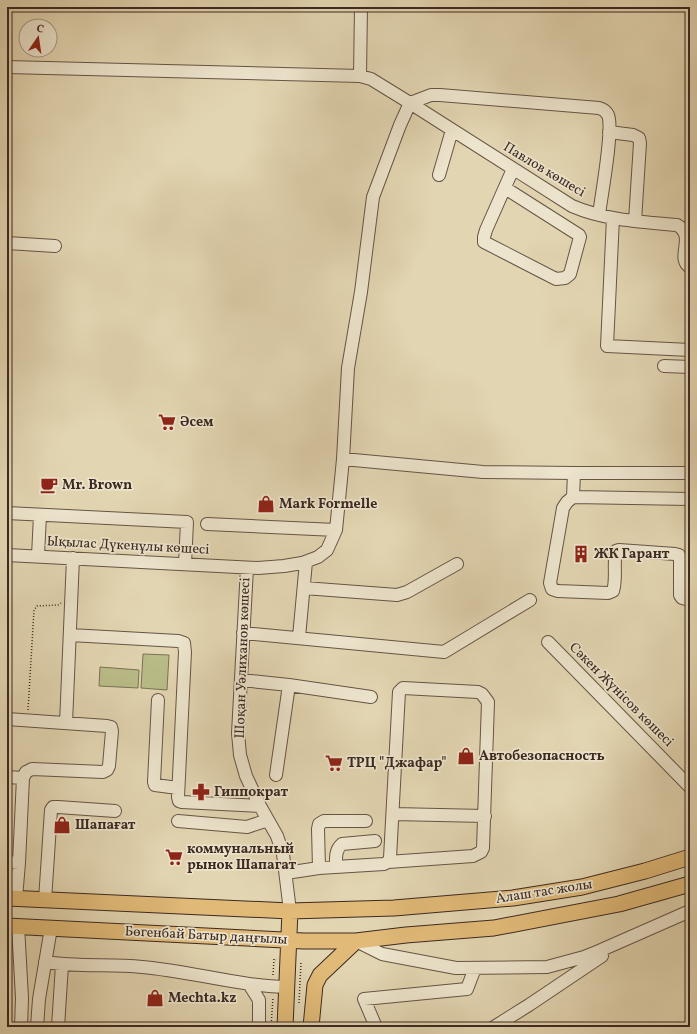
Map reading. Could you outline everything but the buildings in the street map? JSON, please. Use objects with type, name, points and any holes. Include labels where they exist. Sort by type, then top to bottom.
[{"type":"main road","name":"Алаш тас жолы","points":[[394,908],[514,898],[582,887],[645,871],[690,857]]},
{"type":"main road","name":"Алаш тас жолы","points":[[406,934],[494,928],[619,904],[690,884]]},
{"type":"main road","name":"Бөгенбай Батыр даңғылы","points":[[11,898],[290,911],[394,908]]},
{"type":"main road","name":"Шоқан Уәлиханов көшесі","points":[[285,1027],[290,911]]},
{"type":"main road","name":"Бөгенбай Батыр даңғылы","points":[[13,926],[289,940],[356,941],[406,934]]},
{"type":"main road","points":[[311,1027],[315,985],[320,975],[356,941]]},
{"type":"street","points":[[7,67],[360,76],[361,7]]},
{"type":"street","name":"Павлов көшесі","points":[[360,76],[371,79],[572,206],[586,212],[613,218],[676,225],[683,228],[686,233],[685,260],[690,267]]},
{"type":"street","points":[[410,103],[431,95],[440,95],[599,108],[605,110],[609,116],[609,132],[599,215]]},
{"type":"street","name":"Ықылас Дүкенұлы көшесі","points":[[7,555],[38,550],[68,558],[246,568],[284,566],[306,562],[318,557],[327,550],[336,530],[343,459],[348,368],[361,292],[373,197],[384,165],[410,103]]},
{"type":"street","points":[[439,175],[452,130]]},
{"type":"street","points":[[609,132],[633,135],[639,138],[640,143],[635,221]]},
{"type":"street","points":[[505,188],[579,235],[580,238],[570,274],[565,278],[556,279],[484,242],[484,237],[513,169]]},
{"type":"street","points":[[613,218],[607,346],[690,350]]},
{"type":"street","points":[[7,243],[55,246]]},
{"type":"street","points":[[664,366],[690,368]]},
{"type":"street","points":[[343,459],[483,472],[574,474],[690,473]]},
{"type":"street","points":[[573,497],[574,474]]},
{"type":"street","points":[[690,499],[573,497],[563,508],[550,583],[552,589],[558,591],[608,593],[613,591],[614,586],[614,556],[616,551],[675,554],[679,555],[680,560],[680,595],[682,598],[690,600]]},
{"type":"street","points":[[7,513],[187,522],[185,564]]},
{"type":"street","points":[[38,550],[40,515]]},
{"type":"street","points":[[207,524],[336,530]]},
{"type":"street","points":[[66,723],[70,635],[68,558]]},
{"type":"street","points":[[299,637],[306,562]]},
{"type":"street","points":[[304,588],[396,594],[407,592],[457,564]]},
{"type":"street","name":"Шоқан Уәлиханов көшесі","points":[[246,568],[238,733],[240,755],[246,776],[260,806],[277,836],[283,854],[290,911]]},
{"type":"street","points":[[243,633],[299,637],[444,652],[530,600]]},
{"type":"street","points":[[70,635],[178,641],[184,643],[185,652],[178,788],[179,801],[260,806]]},
{"type":"street","name":"Сәкен Жүнісов көшесі","points":[[548,642],[690,787]]},
{"type":"street","points":[[241,680],[371,697]]},
{"type":"street","points":[[276,775],[288,685]]},
{"type":"street","points":[[286,873],[319,868],[384,864],[388,862],[477,855],[483,848],[485,816],[488,702],[482,694],[478,692],[403,688],[399,692],[393,814],[390,858],[388,862]]},
{"type":"street","points":[[158,700],[154,782],[155,785],[159,786],[178,788]]},
{"type":"street","points":[[7,719],[107,726],[111,728],[112,731],[109,766],[107,770],[103,772],[32,769],[26,772],[23,778],[13,862],[11,898]]},
{"type":"street","points":[[7,776],[23,778]]},
{"type":"street","points":[[46,900],[52,808],[58,807],[115,811]]},
{"type":"street","points":[[393,814],[485,816]]},
{"type":"street","points":[[178,821],[247,827],[268,820]]},
{"type":"street","points":[[319,868],[319,824],[324,821],[366,821]]},
{"type":"street","points":[[336,867],[338,847],[342,844],[375,841]]},
{"type":"street","points":[[356,941],[382,954],[456,968],[547,967],[584,957],[690,911]]},
{"type":"street","points":[[13,926],[22,998],[21,1027]]},
{"type":"street","points":[[37,1027],[38,999],[51,928]]},
{"type":"street","points":[[494,1027],[624,940]]},
{"type":"street","points":[[45,962],[62,965],[142,966],[249,984],[287,988]]},
{"type":"street","points":[[58,1027],[62,965]]},
{"type":"street","points":[[376,1027],[364,999],[467,989],[475,968]]},
{"type":"street","points":[[249,984],[260,1000],[259,1027]]},
{"type":"street","points":[[22,998],[38,999]]},
{"type":"path","points":[[38,550],[65,546],[68,558]]},
{"type":"path","points":[[28,720],[34,610],[37,606],[58,605],[62,602]]},
{"type":"green space","points":[[143,654],[169,655],[167,690],[141,688]]},
{"type":"green space","points":[[100,667],[139,670],[138,688],[99,686]]},
{"type":"place","name":"Әсем","points":[[167,422]]},
{"type":"place","name":"Mr. Brown","points":[[49,485]]},
{"type":"place","name":"Mark Formelle","points":[[266,504]]},
{"type":"place","name":"ЖК Гарант","points":[[581,554]]},
{"type":"place","name":"Автобезопасность","points":[[466,756]]},
{"type":"place","name":"ТРЦ \"Джафар\"","points":[[334,763]]},
{"type":"place","name":"Гиппократ","points":[[201,792]]},
{"type":"place","name":"Шапағат","points":[[62,825]]},
{"type":"place","name":"коммунальный рынок Шапагат","points":[[174,857]]},
{"type":"place","name":"Mechta.kz","points":[[155,998]]}]
